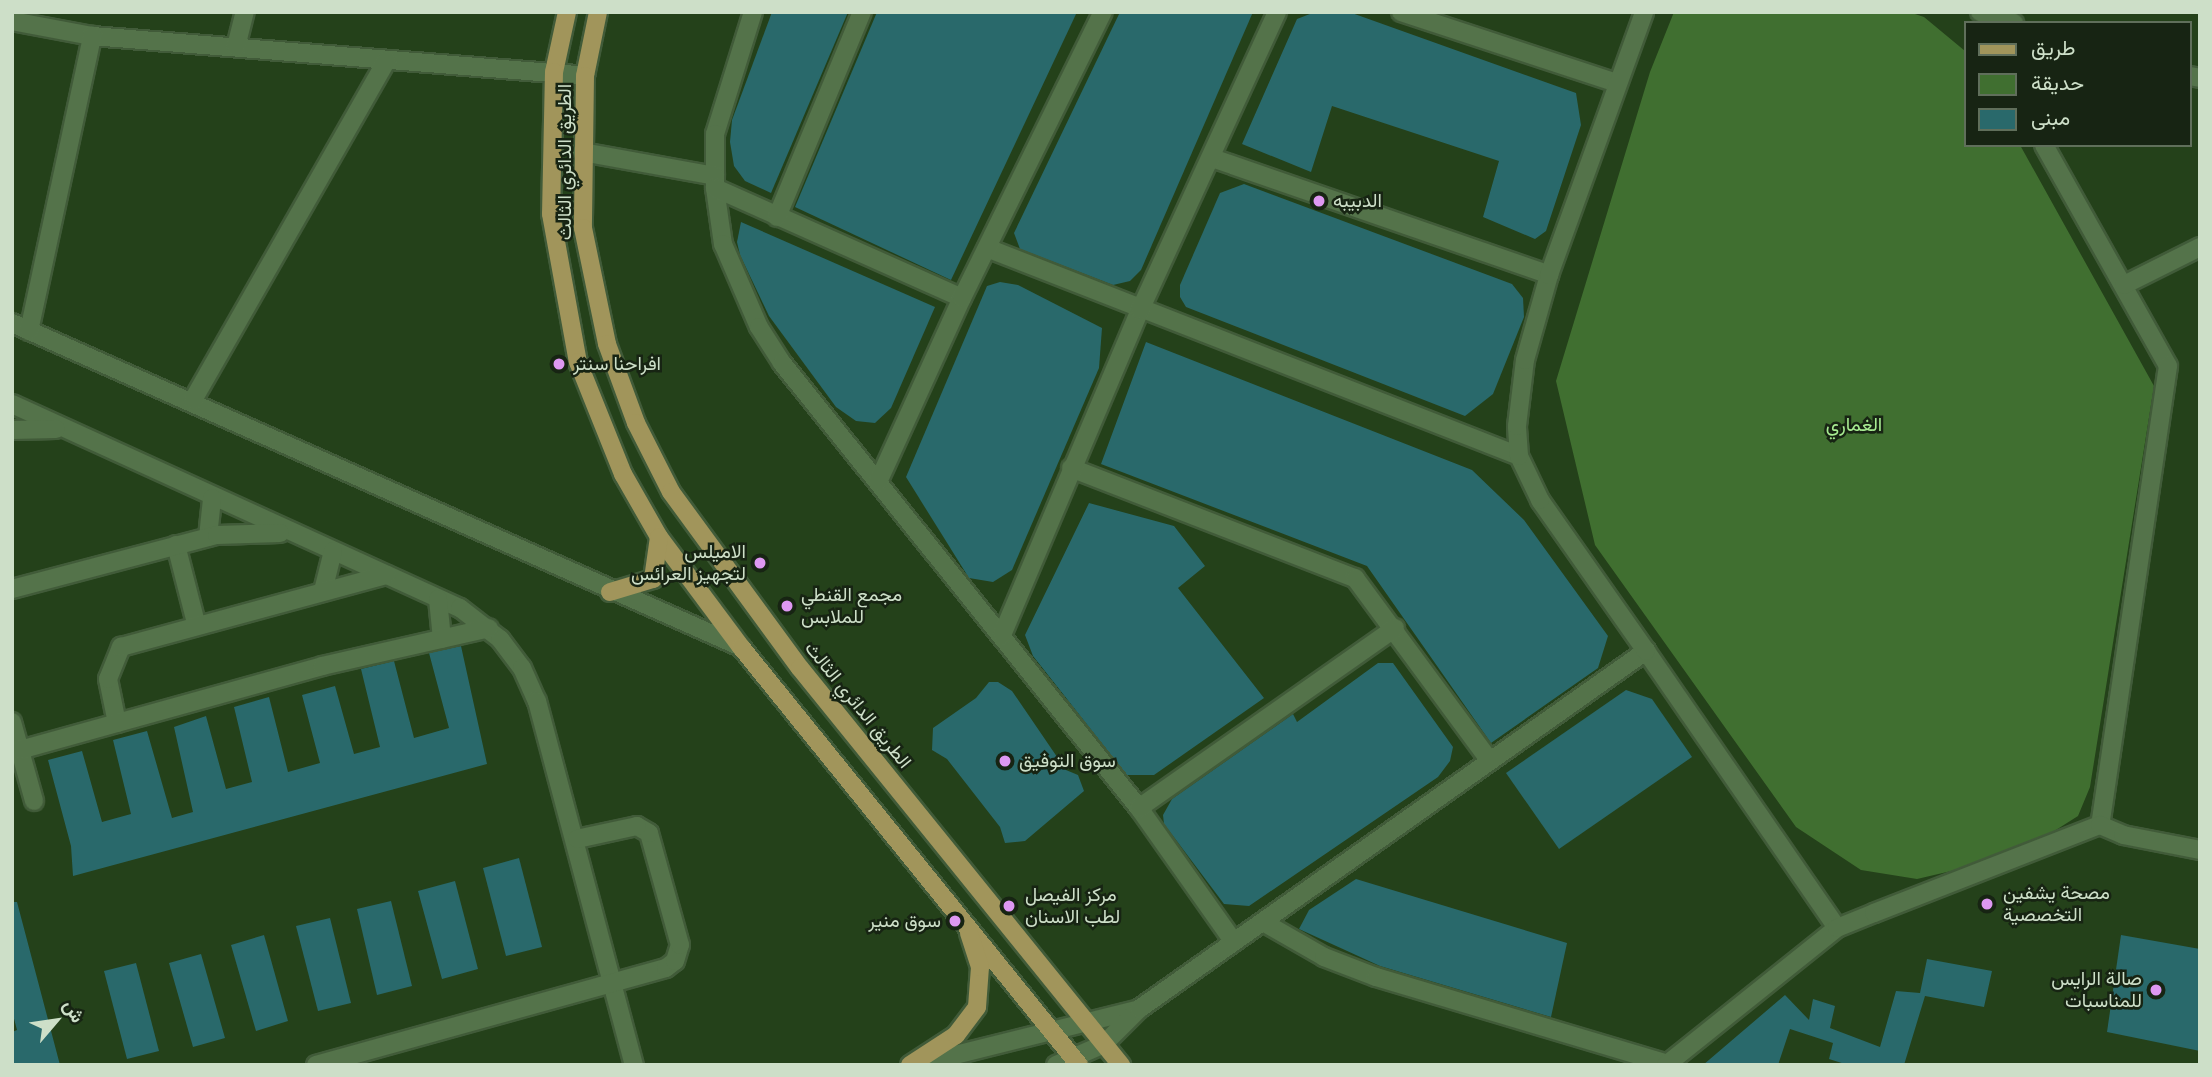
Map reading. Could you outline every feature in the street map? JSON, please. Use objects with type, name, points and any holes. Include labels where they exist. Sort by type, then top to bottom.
[{"type":"main road","name":"الطريق الدائري الثالث","points":[[567,12],[554,72],[551,214],[569,323],[601,427],[659,537],[741,647],[1052,1031],[1069,1062]]},
{"type":"main road","name":"الطريق الدائري الثالث","points":[[598,12],[585,76],[583,228],[607,344],[636,423],[671,492],[800,668],[1121,1065]]},
{"type":"main road","points":[[610,592],[653,579],[659,537]]},
{"type":"main road","points":[[912,1065],[956,1035],[977,1007],[979,967],[964,920]]},
{"type":"street","points":[[236,47],[244,12]]},
{"type":"street","points":[[753,12],[715,134],[715,182],[723,244],[759,327],[878,482],[1139,808],[1234,942]]},
{"type":"street","points":[[777,217],[862,12]]},
{"type":"street","points":[[878,482],[962,298],[1103,12]]},
{"type":"street","points":[[1002,635],[1140,310],[1277,12]]},
{"type":"street","points":[[1401,12],[1618,83]]},
{"type":"street","points":[[1644,12],[1549,275],[1518,396],[1519,456],[1540,500],[1837,928]]},
{"type":"street","points":[[1980,12],[2008,21]]},
{"type":"street","points":[[21,19],[92,36],[585,76]]},
{"type":"street","points":[[92,36],[21,327],[193,400],[610,592],[741,647]]},
{"type":"street","points":[[193,400],[387,60]]},
{"type":"street","points":[[2045,147],[2168,366],[2100,825]]},
{"type":"street","points":[[582,152],[715,182],[777,217],[962,298]]},
{"type":"street","points":[[1212,158],[1549,275]]},
{"type":"street","points":[[987,247],[1140,310],[1519,456]]},
{"type":"street","points":[[2124,285],[2200,247]]},
{"type":"street","points":[[12,404],[212,498],[438,599],[489,628],[515,657],[530,684],[577,839],[634,1065]]},
{"type":"street","points":[[12,430],[70,430]]},
{"type":"street","points":[[1071,468],[1330,565],[1355,578],[1395,628],[1490,761]]},
{"type":"street","points":[[208,537],[212,498]]},
{"type":"street","points":[[12,589],[208,537],[250,531],[301,536]]},
{"type":"street","points":[[176,545],[196,623]]},
{"type":"street","points":[[323,591],[333,551]]},
{"type":"street","points":[[117,723],[108,679],[121,647],[196,623],[386,575]]},
{"type":"street","points":[[438,599],[442,639]]},
{"type":"street","points":[[20,750],[322,666],[489,628]]},
{"type":"street","points":[[1139,808],[1395,628]]},
{"type":"street","points":[[1069,1062],[1104,1044],[1139,1009],[1646,651]]},
{"type":"street","points":[[12,722],[34,801]]},
{"type":"street","points":[[1263,922],[1324,957],[1376,977],[1666,1064],[1837,928],[2100,825],[2123,835],[2200,850]]},
{"type":"street","points":[[316,1065],[666,968],[675,961],[680,945],[651,838],[643,827],[577,839]]},
{"type":"street","points":[[912,1065],[1139,1009]]},
{"type":"green space","name":"الغماري","points":[[1674,12],[1909,12],[1924,17],[1964,50],[1964,147],[2021,147],[2154,386],[2090,787],[2078,816],[2048,835],[1981,864],[1917,879],[1861,870],[1796,827],[1595,545],[1556,381],[1650,72]]},
{"type":"building","points":[[772,12],[848,12],[771,193],[745,181],[734,166],[730,142],[732,120]]},
{"type":"building","points":[[877,12],[1077,12],[951,280],[795,207]]},
{"type":"building","points":[[1120,12],[1253,12],[1141,270],[1130,281],[1113,285],[1020,249],[1014,233]]},
{"type":"building","points":[[1315,12],[1349,12],[1576,93],[1581,125],[1546,231],[1535,239],[1483,217],[1499,161],[1332,106],[1311,172],[1242,144],[1297,19]]},
{"type":"building","points":[[1244,184],[1512,284],[1523,298],[1524,317],[1493,394],[1465,416],[1186,307],[1180,297],[1180,285],[1220,193]]},
{"type":"building","points":[[741,222],[935,307],[891,408],[875,423],[856,421],[836,407],[769,316],[740,255],[737,242]]},
{"type":"building","points":[[1000,282],[1018,285],[1102,328],[1099,368],[1012,570],[993,582],[969,578],[906,477],[987,286]]},
{"type":"building","points":[[1146,342],[1472,470],[1524,520],[1608,636],[1598,668],[1491,743],[1367,566],[1101,464]]},
{"type":"building","points":[[1089,503],[1174,526],[1205,566],[1178,588],[1264,698],[1154,775],[1127,775],[1033,656],[1025,635]]},
{"type":"building","points":[[461,646],[487,764],[73,876],[71,846],[48,760],[82,751],[102,822],[131,814],[113,740],[147,731],[172,818],[193,812],[174,727],[206,716],[226,789],[252,782],[234,707],[269,697],[288,772],[320,763],[302,695],[335,686],[354,754],[380,747],[361,669],[394,661],[414,738],[449,728],[429,653]]},
{"type":"building","points":[[1378,663],[1393,663],[1453,747],[1450,761],[1438,777],[1249,906],[1224,904],[1164,824],[1163,815],[1172,799],[1293,714],[1297,722]]},
{"type":"building","name":"سوق التوفيق","points":[[989,682],[998,682],[1012,691],[1066,770],[1078,775],[1084,791],[1025,841],[1005,843],[1000,827],[947,759],[932,750],[933,728],[976,698]]},
{"type":"building","points":[[1626,690],[1652,699],[1692,757],[1559,849],[1506,773]]},
{"type":"building","points":[[519,858],[542,947],[506,956],[483,868]]},
{"type":"building","points":[[1356,879],[1567,943],[1551,1017],[1380,966],[1299,929],[1309,910]]},
{"type":"building","points":[[455,881],[478,969],[442,979],[418,891]]},
{"type":"building","points":[[391,901],[412,986],[377,995],[357,909]]},
{"type":"building","points":[[12,902],[17,902],[60,1065],[12,1064],[12,1032],[17,1030],[12,1011]]},
{"type":"building","points":[[330,918],[351,1003],[318,1011],[296,926]]},
{"type":"building","points":[[264,935],[288,1021],[256,1031],[231,945]]},
{"type":"building","name":"صالة الرايس للمناسبات","points":[[2121,935],[2200,949],[2200,1051],[2107,1032]]},
{"type":"building","points":[[201,954],[225,1038],[193,1047],[169,963]]},
{"type":"building","points":[[1927,959],[1992,971],[1984,1007],[1925,996],[1904,1065],[1848,1065],[1829,1059],[1833,1043],[1790,1029],[1778,1065],[1703,1065],[1785,995],[1809,1020],[1813,999],[1835,1006],[1830,1028],[1880,1047],[1896,991],[1920,993]]},
{"type":"building","points":[[136,963],[159,1051],[127,1059],[104,971]]},
{"type":"place","name":"الدبيبه","points":[[1319,201]]},
{"type":"place","name":"افراحنا سنتر","points":[[559,364]]},
{"type":"place","name":"الاميلس لتجهيز العرائس","points":[[760,563]]},
{"type":"place","name":"مجمع القنطي للملابس","points":[[787,606]]},
{"type":"place","name":"سوق التوفيق","points":[[1005,761]]},
{"type":"place","name":"مصحة يشفين التخصصية","points":[[1987,904]]},
{"type":"place","name":"مركز الفيصل لطب الاسنان","points":[[1009,906]]},
{"type":"place","name":"سوق منير","points":[[955,921]]},
{"type":"place","name":"صالة الرايس للمناسبات","points":[[2156,990]]}]
